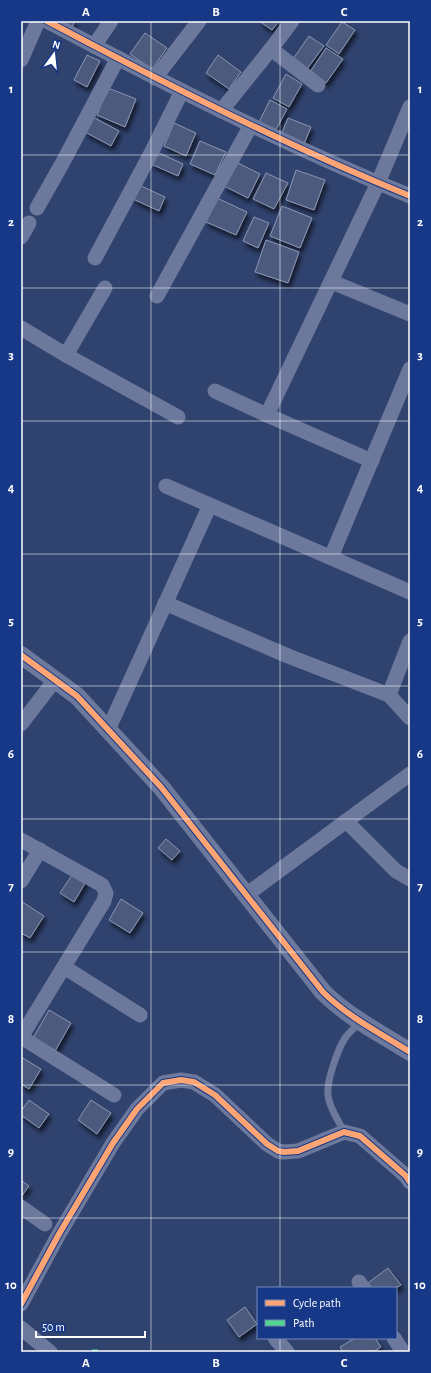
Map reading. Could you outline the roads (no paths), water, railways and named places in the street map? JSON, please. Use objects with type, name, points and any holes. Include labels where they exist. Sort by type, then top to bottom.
[{"type":"street","points":[[21,60],[38,21]]},
{"type":"street","points":[[47,21],[221,111],[378,183],[410,196]]},
{"type":"street","points":[[94,46],[111,21]]},
{"type":"street","points":[[155,78],[199,21]]},
{"type":"street","points":[[221,111],[292,21]]},
{"type":"street","points":[[271,49],[318,85]]},
{"type":"street","points":[[37,208],[118,58]]},
{"type":"street","points":[[95,258],[149,157],[182,91]]},
{"type":"street","points":[[268,415],[378,183],[410,107]]},
{"type":"street","points":[[157,296],[251,125]]},
{"type":"street","points":[[21,236],[29,223]]},
{"type":"street","points":[[332,282],[410,314]]},
{"type":"street","points":[[66,355],[105,288]]},
{"type":"street","points":[[21,328],[66,355],[178,417]]},
{"type":"street","points":[[330,557],[410,369]]},
{"type":"street","points":[[215,391],[372,461]]},
{"type":"street","points":[[166,486],[410,592]]},
{"type":"street","points":[[108,730],[210,505]]},
{"type":"street","points":[[165,603],[288,656],[389,695],[410,718]]},
{"type":"street","points":[[389,695],[410,641]]},
{"type":"street","points":[[21,655],[77,696],[161,787],[323,992],[337,1006],[360,1022],[410,1052]]},
{"type":"street","points":[[21,724],[55,680]]},
{"type":"street","points":[[246,895],[410,774]]},
{"type":"street","points":[[346,821],[396,871],[410,879]]},
{"type":"street","points":[[21,840],[102,886],[106,893],[104,901],[21,1037],[114,1095]]},
{"type":"street","points":[[21,881],[40,850]]},
{"type":"street","points":[[64,967],[140,1015]]},
{"type":"street","points":[[21,1304],[59,1234],[114,1143],[137,1109],[163,1083],[181,1080],[194,1082],[215,1095],[267,1144],[278,1151],[298,1151],[344,1132],[360,1136],[406,1176],[410,1182]]},
{"type":"street","points":[[21,1207],[45,1224]]},
{"type":"street","points":[[21,1328],[50,1352]]},
{"type":"street","points":[[276,1339],[287,1352]]},
{"type":"street","points":[[395,1339],[403,1352]]},
{"type":"lane","points":[[344,1132],[332,1109],[327,1095],[337,1057],[346,1038],[360,1022]]}]
